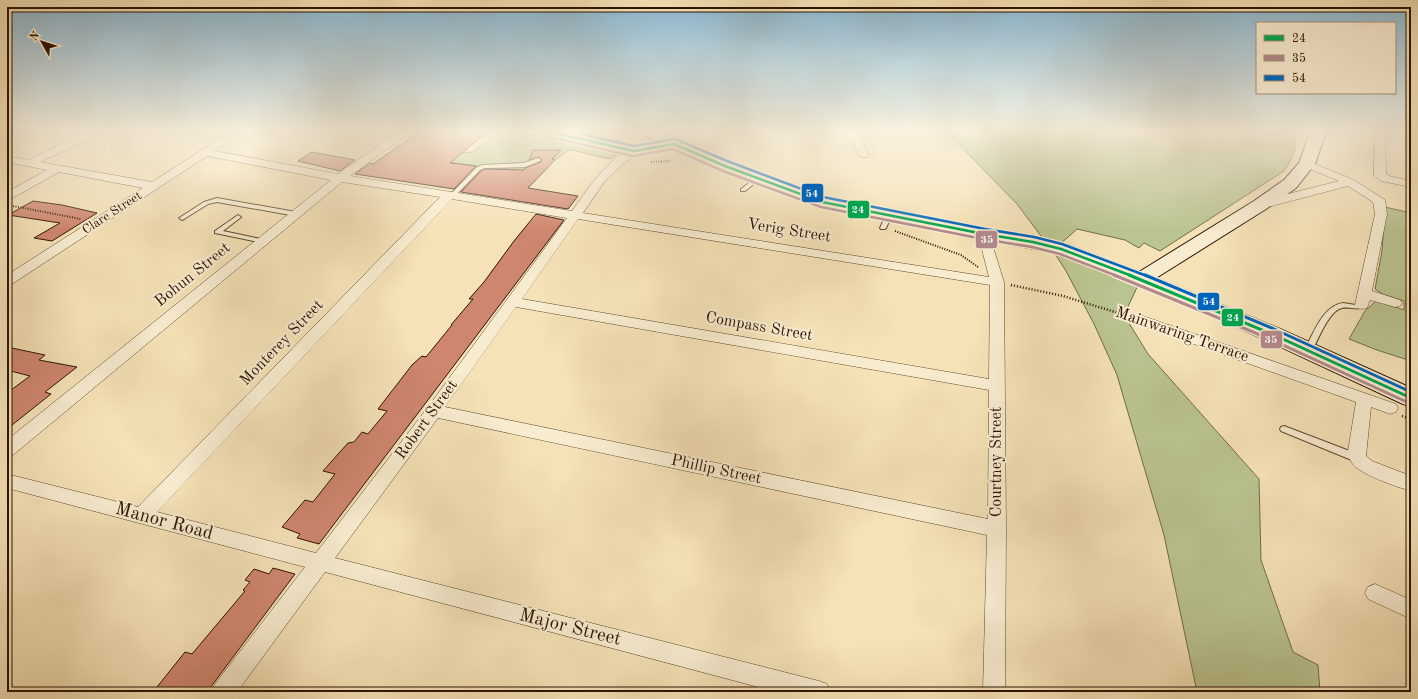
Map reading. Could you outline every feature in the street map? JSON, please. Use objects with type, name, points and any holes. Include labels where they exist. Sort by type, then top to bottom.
[{"type":"main road","points":[[723,165],[757,179],[887,224],[984,234],[1050,246],[1141,279],[1308,351],[1411,398]]},
{"type":"main road","points":[[1141,279],[1260,205],[1290,184],[1306,165]]},
{"type":"street","points":[[38,165],[153,186]]},
{"type":"street","name":"Clare Street","points":[[7,282],[185,165]]},
{"type":"street","name":"Verig Street","points":[[270,165],[340,178],[576,214],[997,282]]},
{"type":"street","name":"Bohun Street","points":[[7,450],[340,178],[359,165]]},
{"type":"street","name":"Robert Street","points":[[223,692],[321,564],[434,411],[601,179],[616,165]]},
{"type":"street","points":[[1308,165],[1350,182],[1379,200],[1381,214],[1363,299],[1395,303]]},
{"type":"street","points":[[1380,165],[1380,176],[1385,179],[1411,184]]},
{"type":"street","points":[[7,197],[58,168]]},
{"type":"street","points":[[1260,205],[1350,182]]},
{"type":"street","name":"Monterey Street","points":[[141,517],[451,195]]},
{"type":"street","name":"Courtney Street","points":[[984,234],[997,282],[997,529],[994,692]]},
{"type":"street","name":"Compass Street","points":[[513,302],[998,386]]},
{"type":"street","name":"Mainwaring Terrace","points":[[1140,320],[1390,408]]},
{"type":"street","points":[[1364,399],[1357,451],[1358,459],[1366,466],[1411,484]]},
{"type":"street","name":"Phillip Street","points":[[434,411],[997,529]]},
{"type":"street","name":"Manor Road","points":[[7,481],[321,564]]},
{"type":"street","name":"Major Street","points":[[321,564],[819,692]]},
{"type":"street","points":[[1375,593],[1411,610]]},
{"type":"lane","points":[[451,195],[478,169],[484,166],[526,165]]},
{"type":"lane","points":[[743,190],[757,179]]},
{"type":"lane","points":[[182,218],[206,203],[217,200],[296,214]]},
{"type":"lane","points":[[238,217],[217,232],[263,241]]},
{"type":"lane","points":[[1308,351],[1324,321],[1335,308],[1345,305],[1357,307],[1363,299]]},
{"type":"lane","points":[[1284,429],[1358,459]]},
{"type":"path","points":[[7,205],[98,222]]},
{"type":"path","points":[[887,224],[960,255],[980,267],[997,282]]},
{"type":"path","name":"Mainwaring Terrace","points":[[997,282],[1063,296],[1140,320]]},
{"type":"green space","points":[[467,165],[536,165],[528,171]]},
{"type":"green space","points":[[979,165],[1288,165],[1284,171],[1160,251],[1144,243],[1139,248],[1125,240],[1077,229],[1058,246],[1044,240],[1017,204]]},
{"type":"green space","points":[[1385,207],[1411,213],[1411,361],[1349,339],[1365,311],[1376,301],[1404,310],[1404,301],[1382,294],[1375,289],[1382,251]]},
{"type":"green space","points":[[1050,246],[1141,279],[1124,315],[1148,354],[1259,479],[1261,560],[1293,652],[1318,665],[1320,692],[1197,692],[1164,535],[1117,375],[1094,324],[1066,271]]},
{"type":"building","points":[[313,165],[349,165],[340,171]]},
{"type":"building","points":[[368,165],[464,165],[476,166],[454,189],[355,174]]},
{"type":"building","points":[[534,165],[551,165],[528,188],[578,196],[568,209],[461,192],[481,171],[485,169],[524,170],[525,168]]},
{"type":"building","points":[[33,201],[62,205],[97,213],[52,241],[34,238],[60,223],[8,215]]},
{"type":"building","points":[[536,214],[564,220],[319,544],[297,538],[300,534],[282,527],[305,500],[313,502],[335,474],[323,471],[348,443],[354,442],[362,432],[368,434],[387,411],[378,409],[412,365],[422,356],[426,357],[452,325],[473,299],[469,299],[484,282]]},
{"type":"building","points":[[7,347],[45,355],[39,360],[77,367],[45,392],[51,394],[7,429],[7,393],[30,376],[7,370]]},
{"type":"building","points":[[273,568],[295,574],[207,692],[153,692],[185,652],[192,654],[245,591],[243,590],[250,582],[245,580],[254,569],[269,574]]},
{"type":"transit line","name":"35","points":[[708,165],[821,207],[983,239],[1032,247],[1060,254],[1139,284],[1270,339],[1409,403]]},
{"type":"transit line","name":"24","points":[[722,165],[822,202],[984,234],[1033,242],[1061,249],[1141,279],[1272,334],[1411,398]]},
{"type":"transit line","name":"54","points":[[737,165],[823,197],[985,229],[1034,237],[1062,244],[1143,274],[1274,329],[1411,392]]}]
